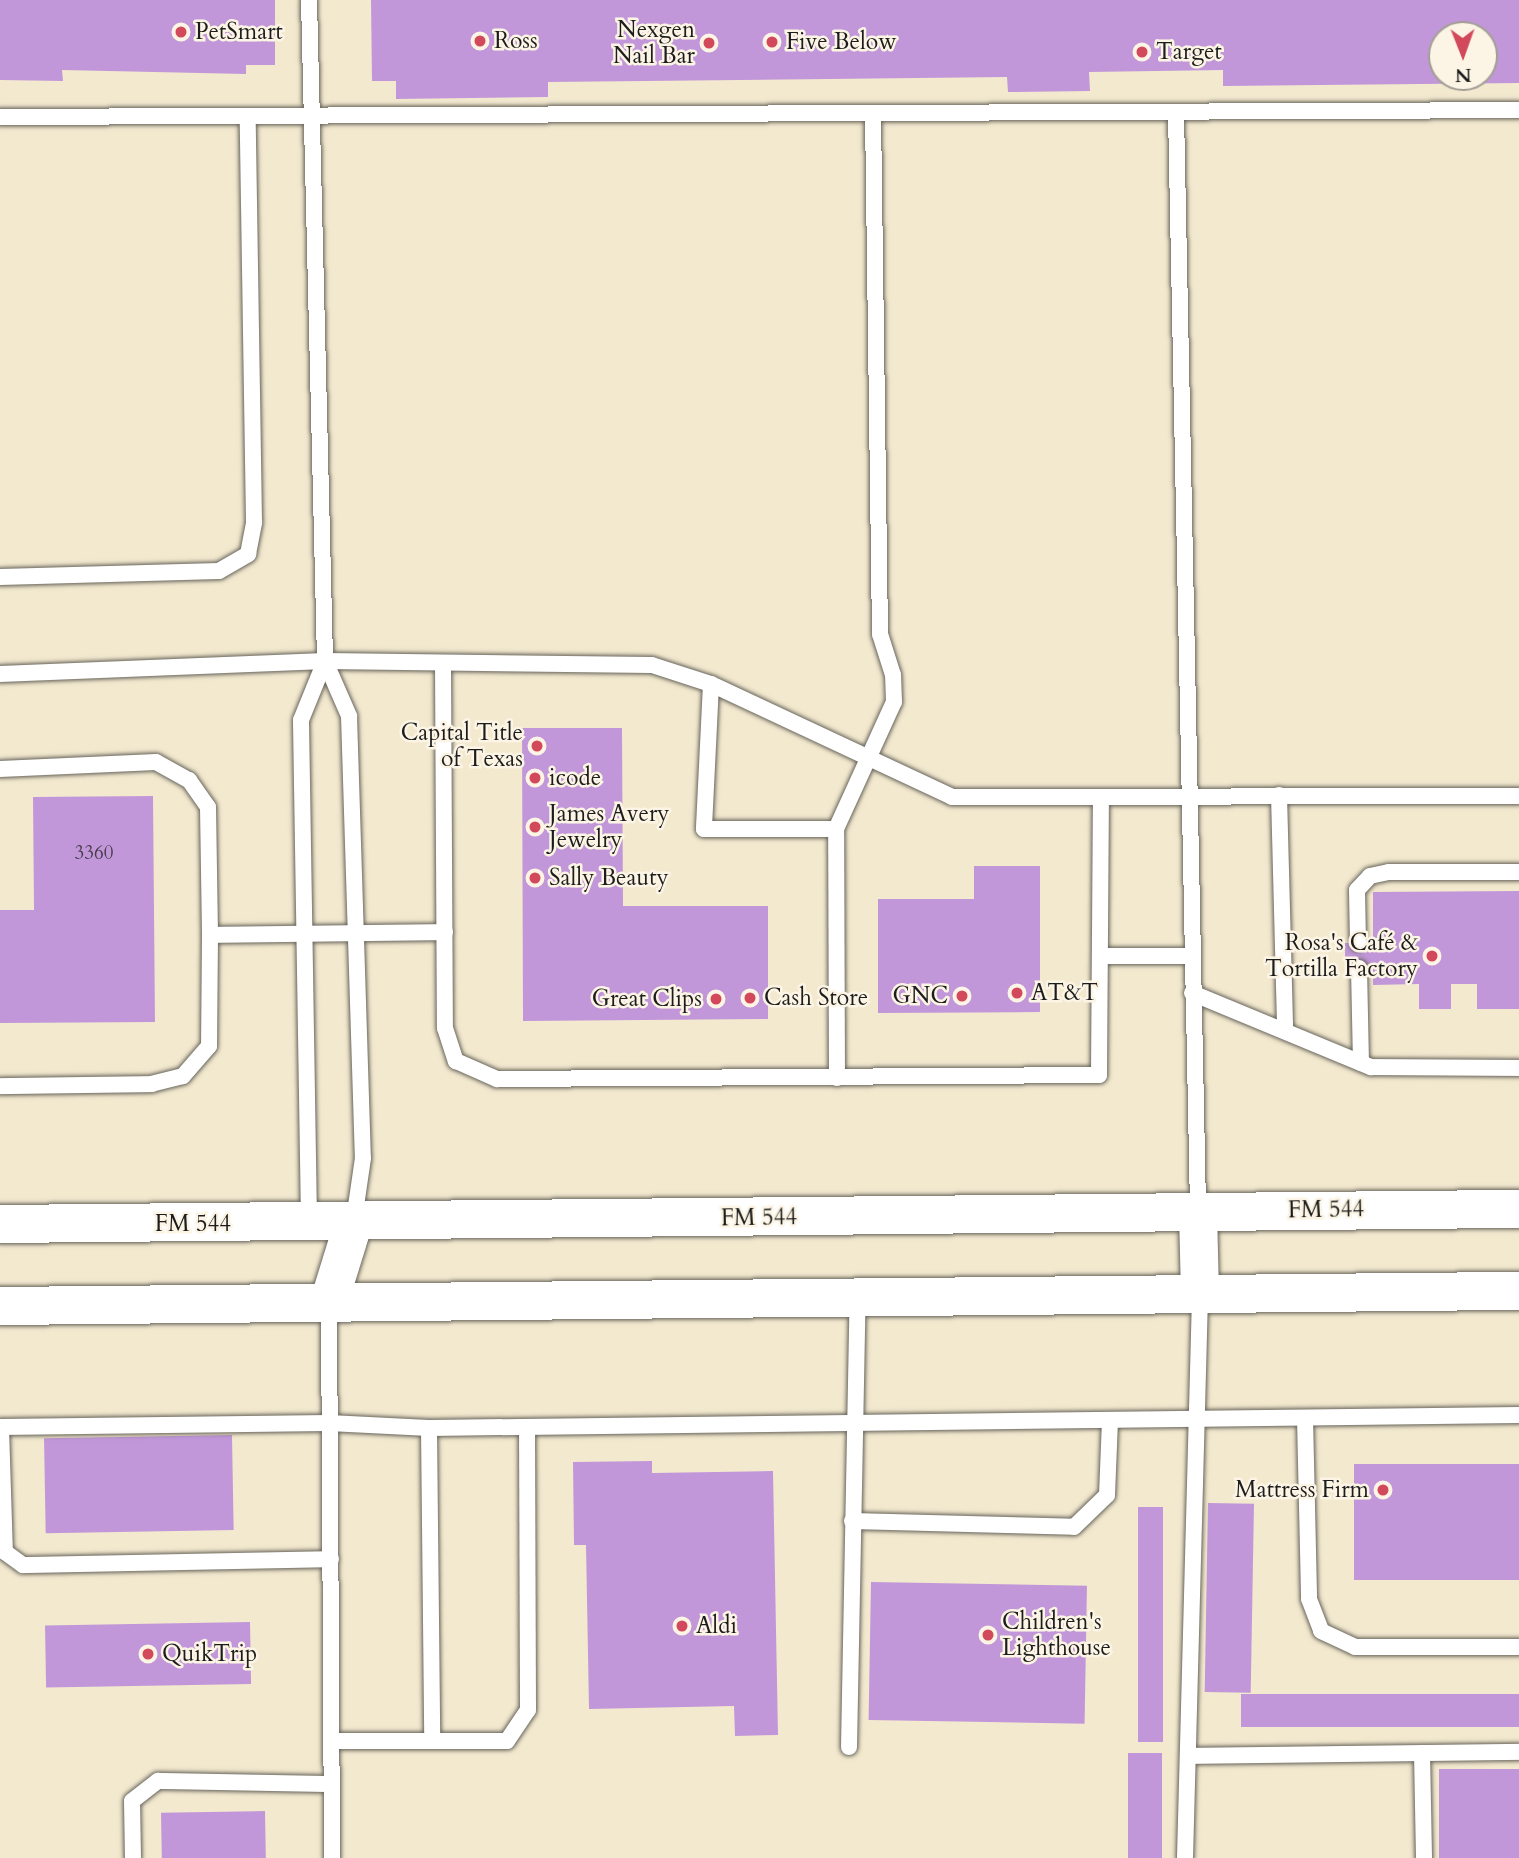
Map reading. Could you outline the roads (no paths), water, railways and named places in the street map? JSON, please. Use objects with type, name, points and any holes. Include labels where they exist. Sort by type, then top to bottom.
[{"type":"main road","name":"FM 544","points":[[0,1224],[309,1224],[354,1221],[1519,1209]]},
{"type":"main road","points":[[1198,1212],[1199,1295]]},
{"type":"main road","points":[[329,1302],[354,1221]]},
{"type":"main road","points":[[309,1224],[329,1302]]},
{"type":"main road","points":[[0,1306],[1519,1291]]},
{"type":"lane","points":[[309,0],[325,661],[349,716],[363,1158],[354,1221]]},
{"type":"lane","points":[[0,117],[312,119],[1519,110]]},
{"type":"lane","points":[[1177,112],[1186,798],[1198,1212]]},
{"type":"lane","points":[[837,1078],[836,829],[894,702],[893,675],[880,634],[873,114]]},
{"type":"lane","points":[[0,577],[219,571],[248,554],[254,522],[248,118]]},
{"type":"lane","points":[[309,1224],[301,720],[325,661]]},
{"type":"lane","points":[[0,674],[325,661],[652,665],[710,684],[952,797],[1519,796]]},
{"type":"lane","points":[[443,663],[445,1028],[456,1061],[496,1079],[1099,1074],[1101,798]]},
{"type":"lane","points":[[710,684],[704,829],[836,829]]},
{"type":"lane","points":[[0,768],[156,762],[189,780],[208,807],[210,935],[209,1046],[183,1076],[152,1084],[0,1086]]},
{"type":"lane","points":[[1279,795],[1285,1030]]},
{"type":"lane","points":[[1358,943],[1357,890],[1370,876],[1389,872],[1519,872]]},
{"type":"lane","points":[[210,935],[444,932]]},
{"type":"lane","points":[[1100,956],[1191,956]]},
{"type":"lane","points":[[1359,968],[1361,1063]]},
{"type":"lane","points":[[1192,993],[1361,1063],[1519,1068]]},
{"type":"lane","points":[[1185,1858],[1200,1420],[1199,1295]]},
{"type":"lane","points":[[849,1747],[859,1297]]},
{"type":"lane","points":[[329,1302],[332,1858]]},
{"type":"lane","points":[[331,1559],[23,1565],[5,1552],[1,1428],[329,1423],[429,1428],[1519,1415]]},
{"type":"lane","points":[[1305,1418],[1309,1599],[1321,1631],[1355,1647],[1519,1647]]},
{"type":"lane","points":[[852,1521],[1074,1527],[1107,1495],[1110,1420]]},
{"type":"lane","points":[[331,1741],[507,1741],[528,1710],[527,1427]]},
{"type":"lane","points":[[429,1428],[432,1740]]},
{"type":"lane","points":[[1189,1756],[1519,1752]]},
{"type":"lane","points":[[1422,1753],[1424,1858]]},
{"type":"lane","points":[[133,1858],[132,1801],[158,1781],[332,1784]]},
{"type":"place","name":"PetSmart","points":[[181,32]]},
{"type":"place","name":"Ross","points":[[480,41]]},
{"type":"place","name":"Five Below","points":[[772,42]]},
{"type":"place","name":"Nexgen Nail Bar","points":[[709,43]]},
{"type":"place","name":"Target","points":[[1142,52]]},
{"type":"place","name":"Capital Title of Texas","points":[[537,746]]},
{"type":"place","name":"icode","points":[[535,778]]},
{"type":"place","name":"James Avery Jewelry","points":[[535,827]]},
{"type":"place","name":"Sally Beauty","points":[[535,878]]},
{"type":"place","name":"Rosa's Café & Tortilla Factory","points":[[1432,956]]},
{"type":"place","name":"AT&T","points":[[1017,993]]},
{"type":"place","name":"GNC","points":[[962,996]]},
{"type":"place","name":"Cash Store","points":[[750,998]]},
{"type":"place","name":"Great Clips","points":[[716,999]]},
{"type":"place","name":"Mattress Firm","points":[[1383,1490]]},
{"type":"place","name":"Aldi","points":[[682,1626]]},
{"type":"place","name":"Children's Lighthouse","points":[[988,1635]]},
{"type":"place","name":"QuikTrip","points":[[148,1654]]}]
